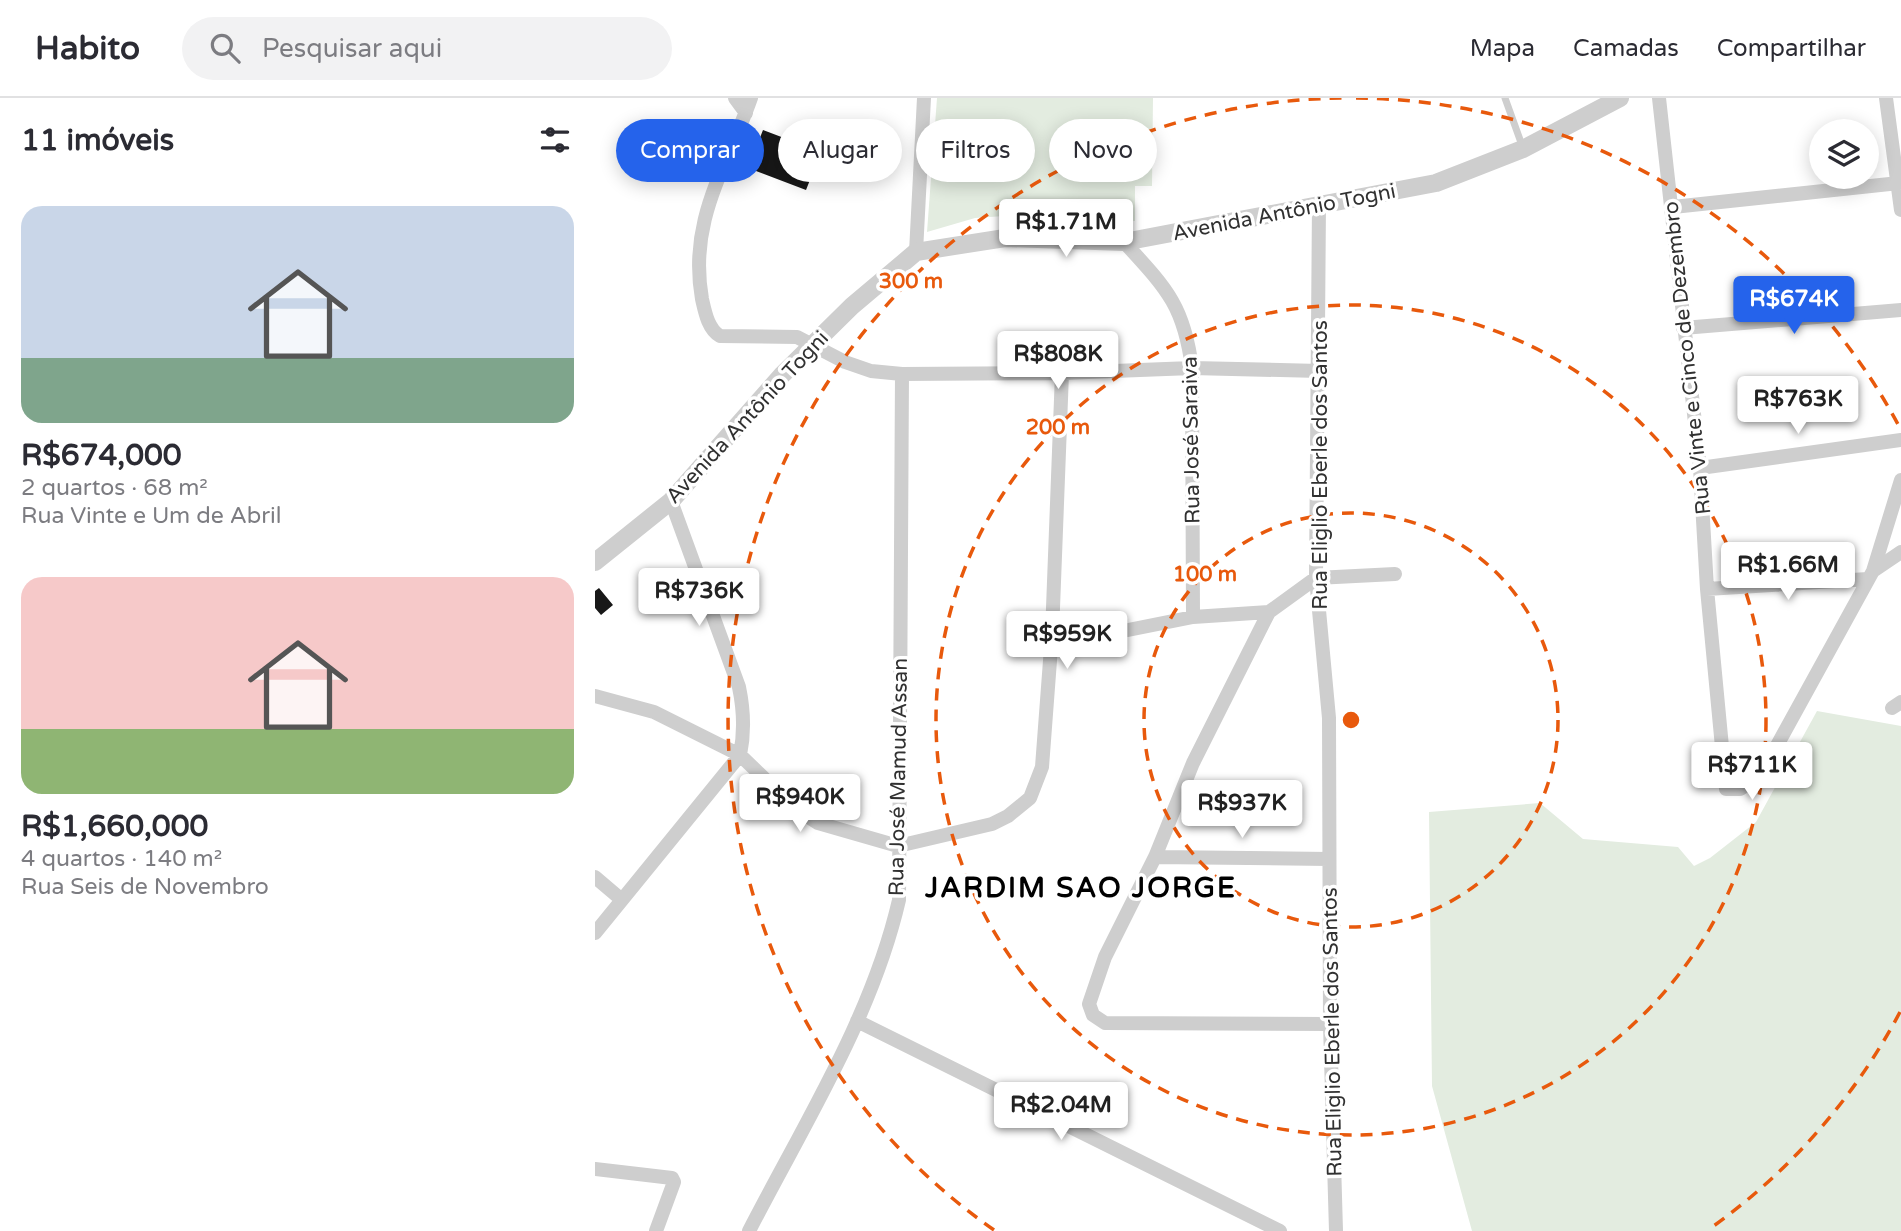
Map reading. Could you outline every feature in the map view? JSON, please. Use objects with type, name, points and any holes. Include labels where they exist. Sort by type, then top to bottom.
[{"type":"street","points":[[735,98],[746,113]]},
{"type":"street","points":[[751,98],[713,189],[701,229],[697,269],[705,311],[711,327],[720,336],[797,337],[845,362],[871,371],[902,374],[1062,373],[1192,368],[1320,371]]},
{"type":"street","points":[[916,252],[924,98]]},
{"type":"street","name":"Avenida Antônio Togni","points":[[595,562],[671,502],[782,375],[852,306],[916,252],[1005,238],[1124,242],[1436,183],[1523,149],[1620,98]]},
{"type":"street","name":"Rua Vinte e Cinco de Dezembro","points":[[1660,98],[1700,468],[1707,589],[1724,785],[1728,790],[1740,789],[1765,765],[1870,575]]},
{"type":"street","points":[[1886,98],[1901,210]]},
{"type":"street","points":[[1673,207],[1899,183]]},
{"type":"street","name":"Rua Eliglio Eberle dos Santos","points":[[1319,203],[1320,371],[1316,578],[1329,718],[1330,1024],[1336,1231]]},
{"type":"street","name":"Rua José Saraiva","points":[[1124,242],[1175,303],[1188,338],[1192,368],[1193,617]]},
{"type":"street","points":[[1683,328],[1901,310]]},
{"type":"street","points":[[595,696],[654,712],[740,755],[806,817],[898,846],[992,824],[1022,806],[1038,785],[1042,767],[1052,634],[1062,373]]},
{"type":"street","name":"Rua José Mamud Assan","points":[[749,1231],[857,1021],[892,927],[899,900],[902,374]]},
{"type":"street","points":[[1700,468],[1901,440]]},
{"type":"street","points":[[1870,575],[1901,480]]},
{"type":"street","points":[[595,933],[740,755],[744,714],[739,687],[671,502]]},
{"type":"street","points":[[1707,589],[1870,575],[1901,552]]},
{"type":"street","points":[[1330,1024],[1105,1023],[1093,1015],[1089,1004],[1105,957],[1155,857],[1193,763],[1269,612],[1316,578],[1395,574]]},
{"type":"street","points":[[1128,630],[1193,617],[1269,612]]},
{"type":"street","points":[[1155,857],[1329,859]]},
{"type":"street","points":[[595,877],[622,900]]},
{"type":"street","points":[[857,1021],[1280,1231]]},
{"type":"street","points":[[595,1169],[669,1176],[674,1182],[656,1231]]},
{"type":"lane","points":[[1506,98],[1523,149]]},
{"type":"shaded area","points":[[937,98],[1153,98],[1153,119],[1049,119],[1049,182],[1152,182],[1152,186],[1135,186],[1135,221],[1004,216],[975,218],[927,232],[931,182],[1035,182],[1035,119],[935,119]]},
{"type":"shaded area","points":[[1817,711],[1901,726],[1901,1231],[1472,1231],[1432,1086],[1429,812],[1540,803],[1583,839],[1678,847],[1694,866],[1710,858],[1756,822]]},
{"type":"building","points":[[764,130],[778,136],[778,179],[764,174]]},
{"type":"building","points":[[785,182],[809,182],[806,190]]},
{"type":"building","points":[[599,588],[613,605],[601,615],[595,608],[595,591]]},
{"type":"district","name":"JARDIM SAO JORGE","points":[[1081,887]]}]
